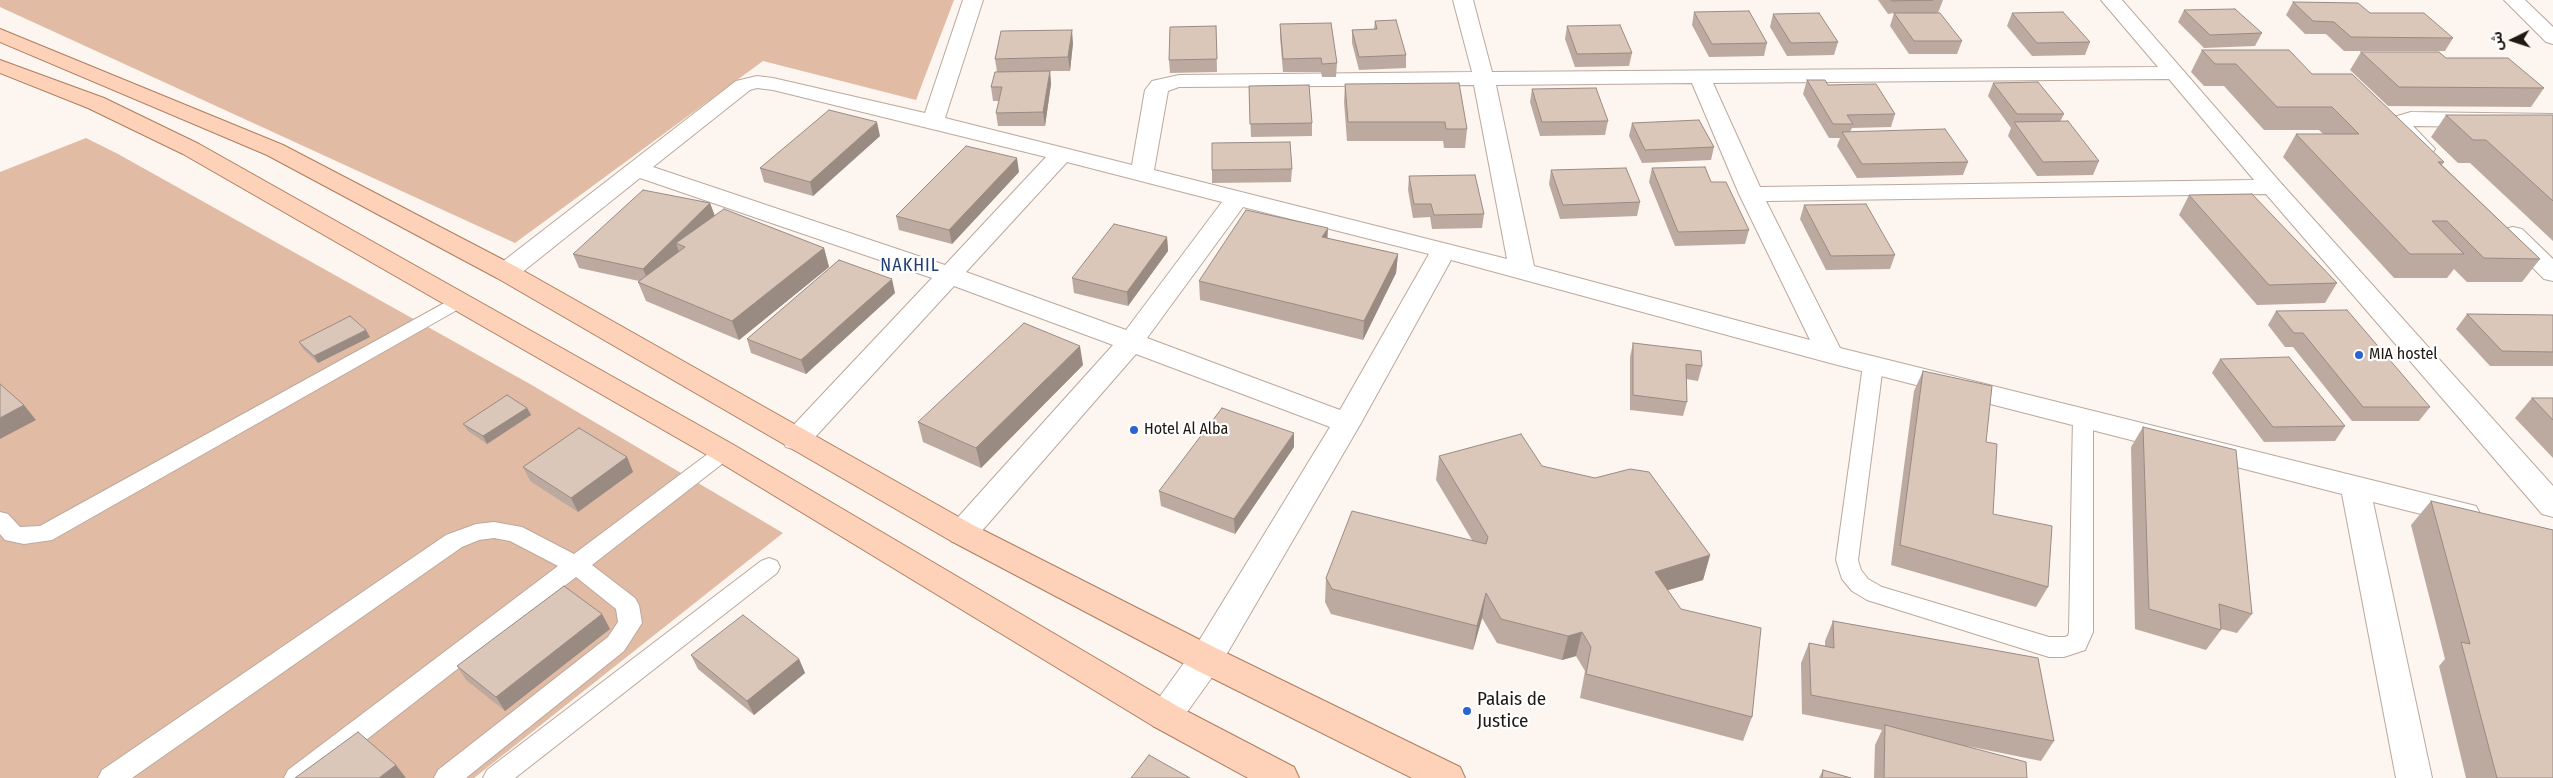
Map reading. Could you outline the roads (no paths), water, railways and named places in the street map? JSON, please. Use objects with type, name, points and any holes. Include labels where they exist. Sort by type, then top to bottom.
[{"type":"main road","points":[[0,35],[275,150],[506,272],[962,534],[1081,592],[1206,659],[1447,778]]},
{"type":"main road","points":[[0,66],[96,103],[191,149],[457,302],[724,452],[1165,716],[1281,778]]},
{"type":"street","points":[[932,122],[973,0]]},
{"type":"street","points":[[1463,0],[1484,80],[1522,271]]},
{"type":"street","points":[[2111,0],[2272,187],[2553,506]]},
{"type":"street","points":[[2514,0],[2553,38]]},
{"type":"street","points":[[1142,173],[1154,95],[1160,86],[1169,83],[2175,73]]},
{"type":"street","points":[[1701,79],[1751,194],[1830,354]]},
{"type":"street","points":[[506,272],[639,170],[738,88],[751,83],[773,84],[1142,173],[1444,250],[1830,354],[2355,485],[2489,522]]},
{"type":"street","points":[[2441,165],[2406,131],[2401,125],[2402,122],[2411,119],[2553,121]]},
{"type":"street","points":[[796,440],[1062,154]]},
{"type":"street","points":[[639,170],[949,275],[1347,423]]},
{"type":"street","points":[[1751,194],[2272,187]]},
{"type":"street","points":[[962,534],[1131,342],[1237,198]]},
{"type":"street","points":[[2497,219],[2553,273]]},
{"type":"street","points":[[1165,716],[1206,659],[1347,423],[1444,250]]},
{"type":"street","points":[[2355,485],[2414,778]]},
{"type":"lane","points":[[0,520],[13,534],[24,536],[44,534],[457,302]]},
{"type":"lane","points":[[1873,365],[1847,560],[1850,573],[1860,585],[1875,594],[2049,647],[2064,647],[2077,643],[2081,632],[2083,417]]},
{"type":"lane","points":[[297,778],[724,452]]},
{"type":"lane","points":[[111,778],[454,541],[476,532],[494,530],[514,533],[576,565],[627,605],[630,623],[616,644],[447,778]]},
{"type":"lane","points":[[496,778],[769,567]]},
{"type":"place","name":"MIA hostel","points":[[2359,355]]},
{"type":"place","name":"Hotel Al Alba","points":[[1134,430]]},
{"type":"place","name":"Palais de Justice","points":[[1467,711]]},
{"type":"district","name":"NAKHIL","points":[[910,266]]}]
